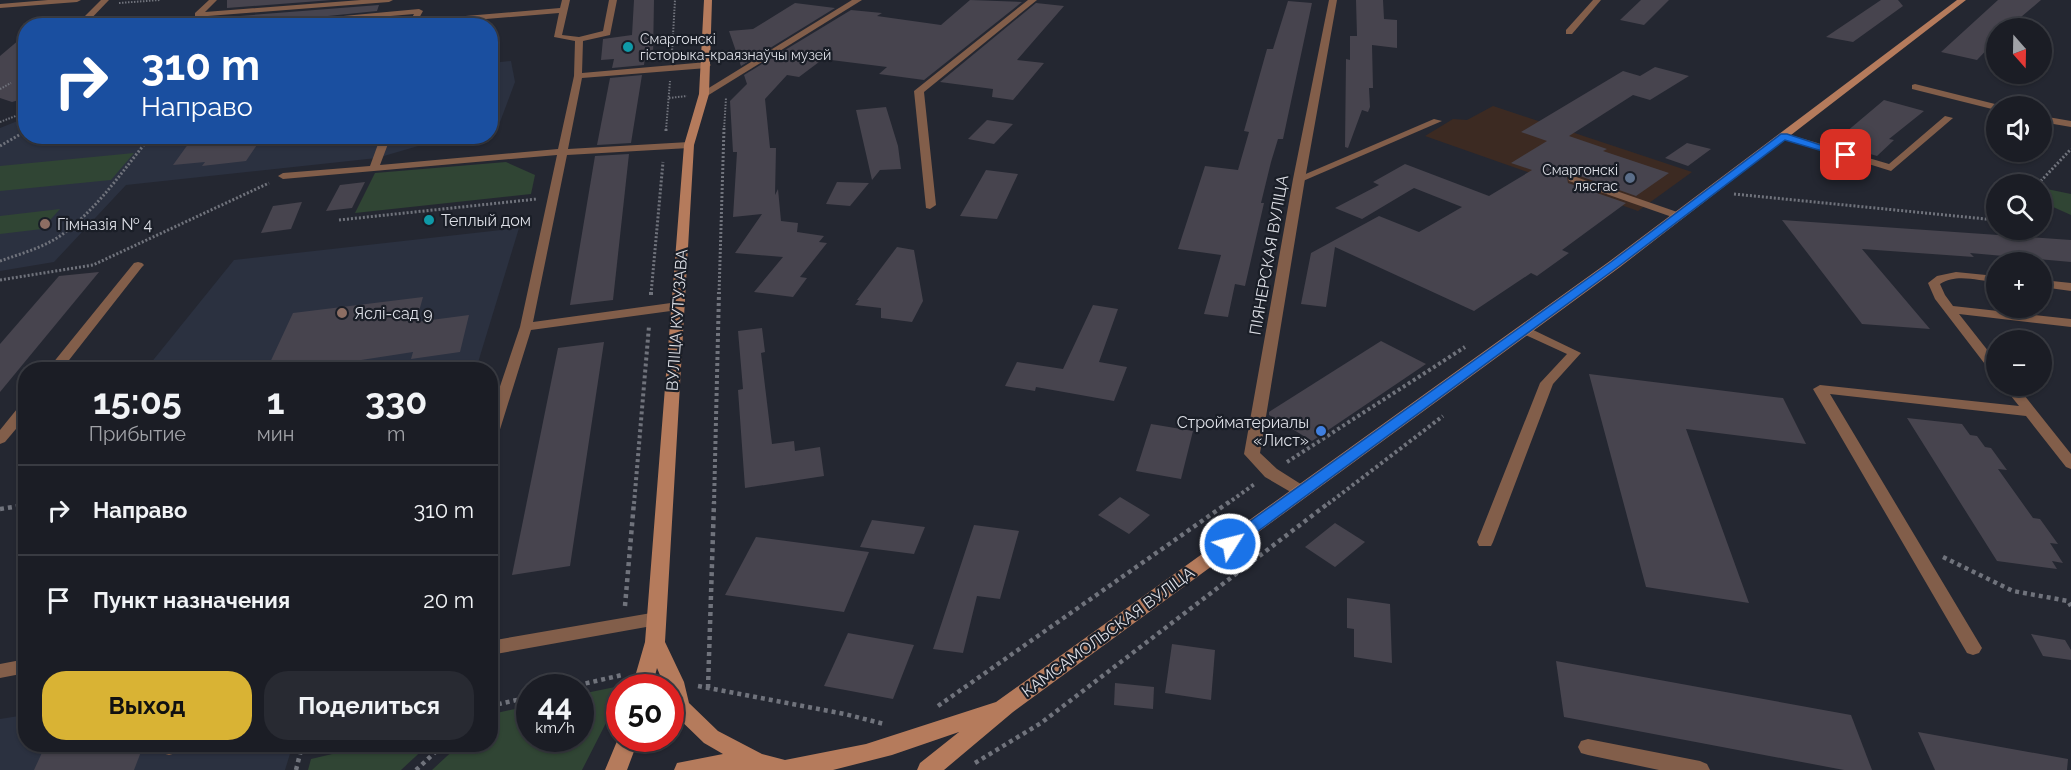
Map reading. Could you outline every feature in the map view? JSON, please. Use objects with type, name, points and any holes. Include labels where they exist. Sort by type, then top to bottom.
[{"type":"main road","name":"ВУЛІЦА КУТУЗАВА","points":[[646,674],[655,642],[689,145],[704,94],[708,0]]},
{"type":"main road","name":"КАМСАМОЛЬСКАЯ ВУЛІЦА","points":[[928,770],[1006,706],[1525,330],[1962,0]]},
{"type":"main road","points":[[655,642],[670,674]]},
{"type":"main road","name":"КАМСАМОЛЬСКАЯ ВУЛІЦА","points":[[786,769],[838,762],[908,742],[1006,706]]},
{"type":"main road","points":[[684,711],[711,737],[757,762],[786,769]]},
{"type":"main road","points":[[616,770],[623,752]]},
{"type":"main road","points":[[685,770],[728,763],[757,762]]},
{"type":"street","points":[[704,94],[858,0]]},
{"type":"street","points":[[930,205],[919,91],[1033,0]]},
{"type":"street","name":"ПІЯНЕРСКАЯ ВУЛІЦА","points":[[1301,492],[1271,472],[1252,454],[1299,179],[1333,0]]},
{"type":"lane","points":[[0,6],[77,0]]},
{"type":"lane","points":[[87,18],[105,0]]},
{"type":"lane","points":[[213,0],[196,17],[389,0]]},
{"type":"lane","points":[[416,18],[424,0]]},
{"type":"lane","points":[[566,0],[558,37],[579,39],[607,33],[613,0]]},
{"type":"lane","points":[[1569,32],[1597,0]]},
{"type":"lane","points":[[471,18],[564,10]]},
{"type":"lane","points":[[335,18],[419,11]]},
{"type":"lane","points":[[498,415],[526,327],[578,76],[579,39]]},
{"type":"lane","points":[[578,76],[707,65]]},
{"type":"lane","points":[[1915,87],[1986,105]]},
{"type":"lane","points":[[1784,136],[1891,168],[1948,118]]},
{"type":"lane","points":[[1299,179],[1437,121]]},
{"type":"lane","points":[[2052,121],[2071,124]]},
{"type":"lane","points":[[374,168],[383,144]]},
{"type":"lane","points":[[283,176],[689,145]]},
{"type":"lane","points":[[1573,179],[1678,216]]},
{"type":"lane","points":[[61,362],[138,265]]},
{"type":"lane","points":[[1986,278],[1951,274],[1941,277],[1934,283],[1939,296],[1986,356]]},
{"type":"lane","points":[[2052,285],[2071,287]]},
{"type":"lane","points":[[526,327],[678,306]]},
{"type":"lane","points":[[1950,309],[2071,323]]},
{"type":"lane","points":[[1485,543],[1547,383],[1575,353],[1525,330]]},
{"type":"lane","points":[[1973,648],[1820,389],[2030,412]]},
{"type":"lane","points":[[2018,396],[2071,464]]},
{"type":"lane","points":[[0,439],[18,417]]},
{"type":"lane","points":[[498,647],[657,619]]},
{"type":"lane","points":[[0,671],[18,668]]},
{"type":"lane","points":[[1588,747],[1700,770]]},
{"type":"path","points":[[623,625],[669,98],[675,0]]},
{"type":"path","points":[[669,98],[727,92],[721,164],[708,688]]},
{"type":"path","points":[[0,122],[18,115]]},
{"type":"path","points":[[0,146],[18,135]]},
{"type":"path","points":[[0,261],[28,252],[59,237],[78,222],[145,144]]},
{"type":"path","points":[[2047,174],[2071,149]]},
{"type":"path","points":[[0,280],[93,266],[283,176]]},
{"type":"path","points":[[1731,194],[1986,219]]},
{"type":"path","points":[[339,220],[552,197]]},
{"type":"path","points":[[932,709],[982,677],[1271,472],[1467,345]]},
{"type":"path","points":[[0,509],[18,506]]},
{"type":"path","points":[[1910,542],[2013,591],[2068,601],[2071,606]]},
{"type":"path","points":[[684,684],[845,714],[902,729],[908,742]]},
{"type":"path","points":[[498,704],[516,700]]},
{"type":"path","points":[[296,770],[300,752]]},
{"type":"path","points":[[416,770],[435,752]]},
{"type":"shaded area","points":[[511,61],[515,82],[498,122],[498,62]]},
{"type":"shaded area","points":[[1493,106],[1692,172],[1638,211],[1425,136],[1453,119],[1467,120]]},
{"type":"shaded area","name":"Гімназія № 4","points":[[18,121],[18,144],[425,144],[377,158],[126,185],[54,262],[0,271],[0,128]]},
{"type":"shaded area","name":"Яслі-сад 9","points":[[519,228],[478,362],[152,362],[234,260]]},
{"type":"shaded area","points":[[18,716],[18,752],[291,752],[285,770],[0,770],[0,719]]},
{"type":"green space","points":[[134,153],[111,180],[0,191],[0,166]]},
{"type":"green space","points":[[506,162],[535,175],[531,194],[355,213],[375,173]]},
{"type":"green space","points":[[2052,190],[2071,194],[2071,215],[2052,206]]},
{"type":"green space","points":[[60,209],[42,229],[0,234],[0,216]]},
{"type":"green space","points":[[606,689],[606,723],[594,746],[594,691]]},
{"type":"green space","points":[[516,709],[516,752],[591,752],[582,770],[432,770],[451,752],[498,752],[498,713]]},
{"type":"green space","points":[[341,752],[420,752],[401,770],[308,770],[311,759]]},
{"type":"building","points":[[227,0],[332,0],[227,8]]},
{"type":"building","points":[[634,0],[654,0],[653,56],[645,57],[644,65],[612,68],[614,59],[601,60],[603,39],[632,35]]},
{"type":"building","points":[[970,0],[1022,2],[924,80],[879,74],[887,67],[823,59],[799,77],[787,75],[765,99],[770,148],[776,148],[775,195],[778,189],[781,221],[798,223],[797,232],[824,236],[819,242],[827,243],[800,277],[807,278],[793,297],[754,292],[783,257],[735,253],[762,214],[733,217],[737,152],[733,152],[730,101],[747,84],[744,75],[851,10],[882,13],[877,16],[941,25]]},
{"type":"building","points":[[1356,0],[1383,0],[1384,19],[1397,20],[1397,48],[1372,45],[1373,88],[1369,88],[1370,107],[1368,112],[1362,110],[1348,148],[1345,147],[1346,59],[1350,60],[1350,36],[1357,36]]},
{"type":"building","points":[[1641,0],[1669,0],[1644,25],[1620,20]]},
{"type":"building","points":[[1881,0],[1898,0],[1903,6],[1853,42],[1826,37]]},
{"type":"building","points":[[1998,0],[2041,0],[2020,18],[1986,18],[1986,51],[1977,60],[1941,52]]},
{"type":"building","points":[[1288,1],[1312,3],[1283,139],[1278,139],[1261,203],[1264,203],[1245,286],[1235,284],[1228,317],[1204,314],[1221,255],[1178,249],[1205,166],[1238,170],[1249,132],[1244,131],[1267,49],[1273,49]]},
{"type":"building","points":[[795,3],[835,8],[741,66],[729,31],[753,29]]},
{"type":"building","points":[[1036,3],[1064,6],[1017,60],[1044,63],[1013,100],[992,97],[993,89],[940,82]]},
{"type":"building","points":[[379,5],[377,11],[307,18],[227,17]]},
{"type":"building","points":[[18,41],[18,100],[12,102],[0,98],[0,56]]},
{"type":"building","points":[[1655,67],[1689,76],[1650,100],[1633,95],[1569,136],[1607,149],[1603,151],[1669,173],[1636,196],[1574,174],[1567,177],[1568,183],[1626,203],[1562,250],[1569,253],[1537,276],[1531,273],[1474,311],[1335,247],[1326,307],[1301,304],[1311,253],[1379,216],[1419,232],[1462,207],[1414,188],[1362,219],[1335,208],[1379,185],[1373,182],[1405,164],[1489,196],[1532,170],[1511,163],[1547,141],[1521,132],[1623,71],[1640,76]]},
{"type":"building","points":[[642,75],[631,143],[597,145],[610,78]]},
{"type":"building","points":[[1884,100],[1924,111],[1889,139],[1894,140],[1877,156],[1833,143]]},
{"type":"building","points":[[886,107],[898,146],[901,169],[880,170],[872,180],[856,110]]},
{"type":"building","points":[[987,120],[1013,124],[994,144],[968,139]]},
{"type":"building","points":[[1687,143],[1711,149],[1688,166],[1665,158]]},
{"type":"building","points":[[188,144],[258,144],[246,161],[202,166],[205,162],[173,165]]},
{"type":"building","points":[[629,154],[613,300],[570,305],[595,156]]},
{"type":"building","points":[[986,170],[1018,174],[997,219],[960,216]]},
{"type":"building","points":[[365,182],[352,208],[326,211],[340,185]]},
{"type":"building","points":[[837,182],[869,183],[850,206],[826,204]]},
{"type":"building","points":[[302,202],[291,229],[261,233],[273,206]]},
{"type":"building","points":[[1782,220],[1986,234],[1986,240],[2071,240],[2071,262],[2052,260],[2052,252],[1970,253],[1974,257],[1862,249],[1930,329],[1862,324]]},
{"type":"building","points":[[897,247],[914,250],[923,301],[912,322],[881,318],[881,308],[855,305]]},
{"type":"building","points":[[99,272],[25,362],[18,362],[18,370],[0,392],[0,344],[59,276]]},
{"type":"building","points":[[423,297],[416,322],[469,315],[460,352],[411,359],[413,352],[348,362],[270,362],[293,313]]},
{"type":"building","points":[[1093,305],[1118,309],[1099,362],[1127,367],[1114,401],[1036,387],[1035,391],[1005,386],[1017,362],[1063,369]]},
{"type":"building","points":[[762,328],[765,352],[761,353],[772,444],[794,441],[795,451],[820,447],[824,476],[745,488],[738,390],[743,389],[738,331]]},
{"type":"building","points":[[1381,341],[1426,364],[1312,441],[1269,415],[1269,412]]},
{"type":"building","points":[[604,342],[570,566],[512,575],[558,348]]},
{"type":"building","points":[[1589,374],[1783,398],[1806,444],[1686,429],[1749,603],[1646,587]]},
{"type":"building","points":[[1907,418],[1962,424],[1970,435],[1977,436],[1985,447],[1991,448],[2007,470],[1998,469],[2033,518],[2040,519],[2058,544],[2050,543],[2063,563],[2052,561],[2057,569],[1997,561]]},
{"type":"building","points":[[1151,424],[1193,431],[1181,479],[1136,471]]},
{"type":"building","points":[[1120,497],[1150,515],[1129,534],[1098,515]]},
{"type":"building","points":[[872,520],[925,527],[914,554],[860,547]]},
{"type":"building","points":[[1335,523],[1365,542],[1335,567],[1305,547]]},
{"type":"building","points":[[974,525],[1019,531],[1000,599],[977,596],[963,653],[933,649]]},
{"type":"building","points":[[756,537],[869,552],[844,612],[725,595]]},
{"type":"building","points":[[1347,598],[1390,604],[1392,663],[1354,657],[1354,629],[1347,628]]},
{"type":"building","points":[[848,633],[914,645],[893,699],[824,686]]},
{"type":"building","points":[[2031,634],[2065,640],[2071,650],[2071,660],[2043,656]]},
{"type":"building","points":[[1172,644],[1215,650],[1211,700],[1165,693]]},
{"type":"building","points":[[1556,661],[1851,715],[1872,770],[1844,770],[1564,717]]},
{"type":"building","points":[[1115,683],[1154,687],[1153,709],[1114,705]]},
{"type":"building","points":[[1918,732],[2068,759],[2067,770],[1935,770]]},
{"type":"building","points":[[42,752],[141,752],[134,770],[34,770]]},
{"type":"place","name":"Смаргонскі гісторыка-краязнаўчы музей","points":[[628,47]]},
{"type":"place","name":"Смаргонскі лясгас","points":[[1630,178]]},
{"type":"place","name":"Теплый дом","points":[[429,220]]},
{"type":"place","name":"Гімназія № 4","points":[[45,224]]},
{"type":"place","name":"Яслі-сад 9","points":[[342,313]]},
{"type":"place","name":"Стройматериалы «Лист»","points":[[1321,431]]},
{"type":"route","points":[[1230,544],[1615,264],[1784,136],[1846,155]]}]
